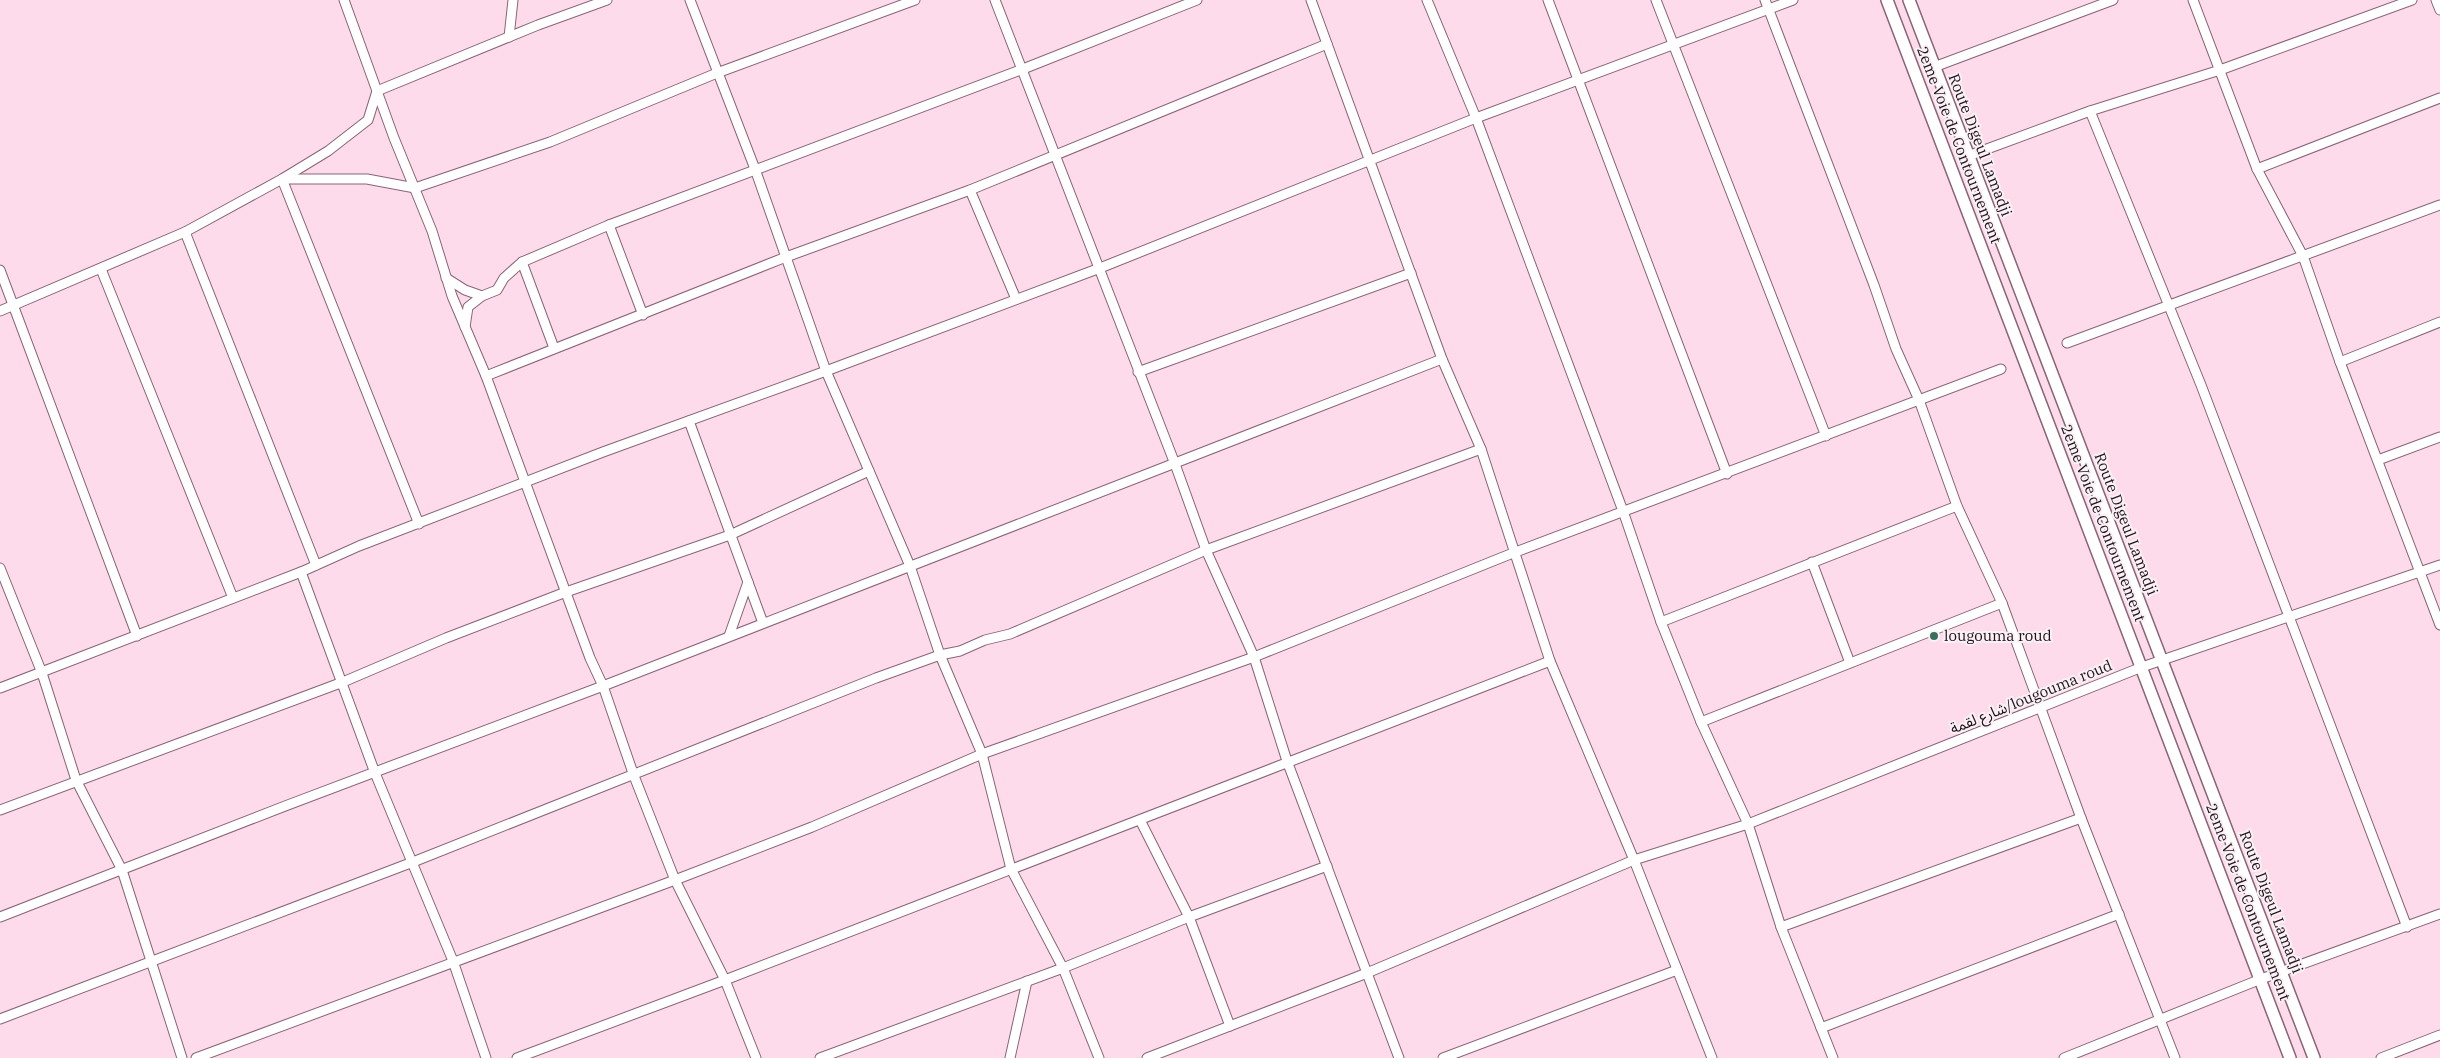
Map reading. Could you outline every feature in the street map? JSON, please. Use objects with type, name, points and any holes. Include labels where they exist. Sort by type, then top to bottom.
[{"type":"main road","name":"2eme Voie de Contournement","points":[[1887,0],[2290,1058]]},
{"type":"main road","name":"Route Digeul Lamadji","points":[[1908,0],[2314,1058]]},
{"type":"street","points":[[344,0],[377,91],[432,231],[446,278],[486,376],[590,658],[603,686],[634,776],[675,880],[725,980],[756,1058]]},
{"type":"street","points":[[509,37],[513,0]]},
{"type":"street","points":[[377,91],[509,37],[607,0]]},
{"type":"street","points":[[690,0],[755,169],[826,372],[910,566],[940,655],[982,754],[1011,870],[1063,968],[1099,1058]]},
{"type":"street","points":[[282,179],[367,179],[415,188],[550,142],[717,73],[914,0]]},
{"type":"street","points":[[995,0],[1100,268],[1206,550],[1254,657],[1287,761],[1399,1058]]},
{"type":"street","points":[[465,327],[468,307],[482,296],[496,290],[504,278],[522,262],[609,225],[1023,69],[1197,0]]},
{"type":"street","points":[[1311,0],[1442,360],[1481,449],[1513,553],[1550,661],[1634,860],[1712,1058]]},
{"type":"street","points":[[1427,0],[1476,118],[1623,512],[1661,622],[1701,722],[1748,824],[1781,927],[1833,1058]]},
{"type":"street","points":[[1548,0],[1727,474]]},
{"type":"street","points":[[1656,0],[1826,436]]},
{"type":"street","points":[[0,688],[301,572],[524,483],[826,372],[1100,268],[1476,118],[1674,46],[1767,4],[1793,0]]},
{"type":"street","points":[[1934,67],[2113,0]]},
{"type":"street","points":[[2193,0],[2257,169],[2303,256],[2340,362],[2440,625]]},
{"type":"street","points":[[1968,156],[2090,111],[2220,70],[2412,0]]},
{"type":"street","points":[[2436,0],[2440,10]]},
{"type":"street","points":[[1767,4],[1874,285],[1896,350],[1919,400],[1957,506],[2002,603],[2081,818],[2175,1058]]},
{"type":"street","points":[[486,376],[554,348],[643,316],[786,257],[1057,156],[1327,44]]},
{"type":"street","points":[[0,311],[185,232],[282,179],[328,151],[368,120],[377,91]]},
{"type":"street","points":[[2257,169],[2440,98]]},
{"type":"street","points":[[2090,111],[2169,306],[2407,927]]},
{"type":"street","points":[[282,179],[418,524]]},
{"type":"street","points":[[970,190],[1016,299]]},
{"type":"street","points":[[2067,343],[2440,206]]},
{"type":"street","points":[[609,225],[643,316]]},
{"type":"street","points":[[185,232],[316,565]]},
{"type":"street","points":[[522,262],[554,348]]},
{"type":"street","points":[[101,269],[233,598]]},
{"type":"street","points":[[0,270],[137,636]]},
{"type":"street","points":[[1138,372],[1411,273]]},
{"type":"street","points":[[446,278],[465,290],[482,296]]},
{"type":"street","points":[[2340,362],[2440,322]]},
{"type":"street","points":[[0,917],[603,686],[1442,360]]},
{"type":"street","points":[[196,1058],[675,880],[812,826],[982,754],[1254,657],[1513,553],[1727,474],[2002,368]]},
{"type":"street","points":[[689,421],[763,623]]},
{"type":"street","points":[[2378,460],[2440,438]]},
{"type":"street","points":[[0,1018],[412,862],[940,655],[1010,634],[1206,550],[1481,449]]},
{"type":"street","points":[[0,810],[76,780],[343,682],[446,638],[566,592],[730,535],[869,471]]},
{"type":"street","points":[[1661,622],[1957,506]]},
{"type":"street","points":[[1812,562],[1850,663]]},
{"type":"street","name":"شارع لقمة/lougouma roud","points":[[1147,1058],[1367,974],[1634,860],[1748,824],[2042,709],[2142,667],[2440,565]]},
{"type":"street","points":[[0,568],[42,673],[76,780],[122,870],[182,1058]]},
{"type":"street","points":[[301,572],[375,773],[453,961],[486,1058]]},
{"type":"street","points":[[729,636],[748,582]]},
{"type":"street","points":[[1701,722],[2002,603]]},
{"type":"street","points":[[517,1058],[725,980],[1140,820],[1287,761],[1550,661]]},
{"type":"street","points":[[1781,927],[2081,818]]},
{"type":"street","points":[[1140,820],[1189,917],[1230,1026]]},
{"type":"street","points":[[820,1058],[1063,968],[1189,917],[1327,866]]},
{"type":"street","points":[[1821,1028],[2119,914]]},
{"type":"street","points":[[2067,1057],[2159,1018],[2281,971],[2440,914]]},
{"type":"street","points":[[1443,1058],[1677,970]]},
{"type":"street","points":[[1010,1058],[1027,981]]},
{"type":"street","points":[[2381,1058],[2440,1035]]},
{"type":"place","name":"lougouma roud","points":[[1934,636]]}]
